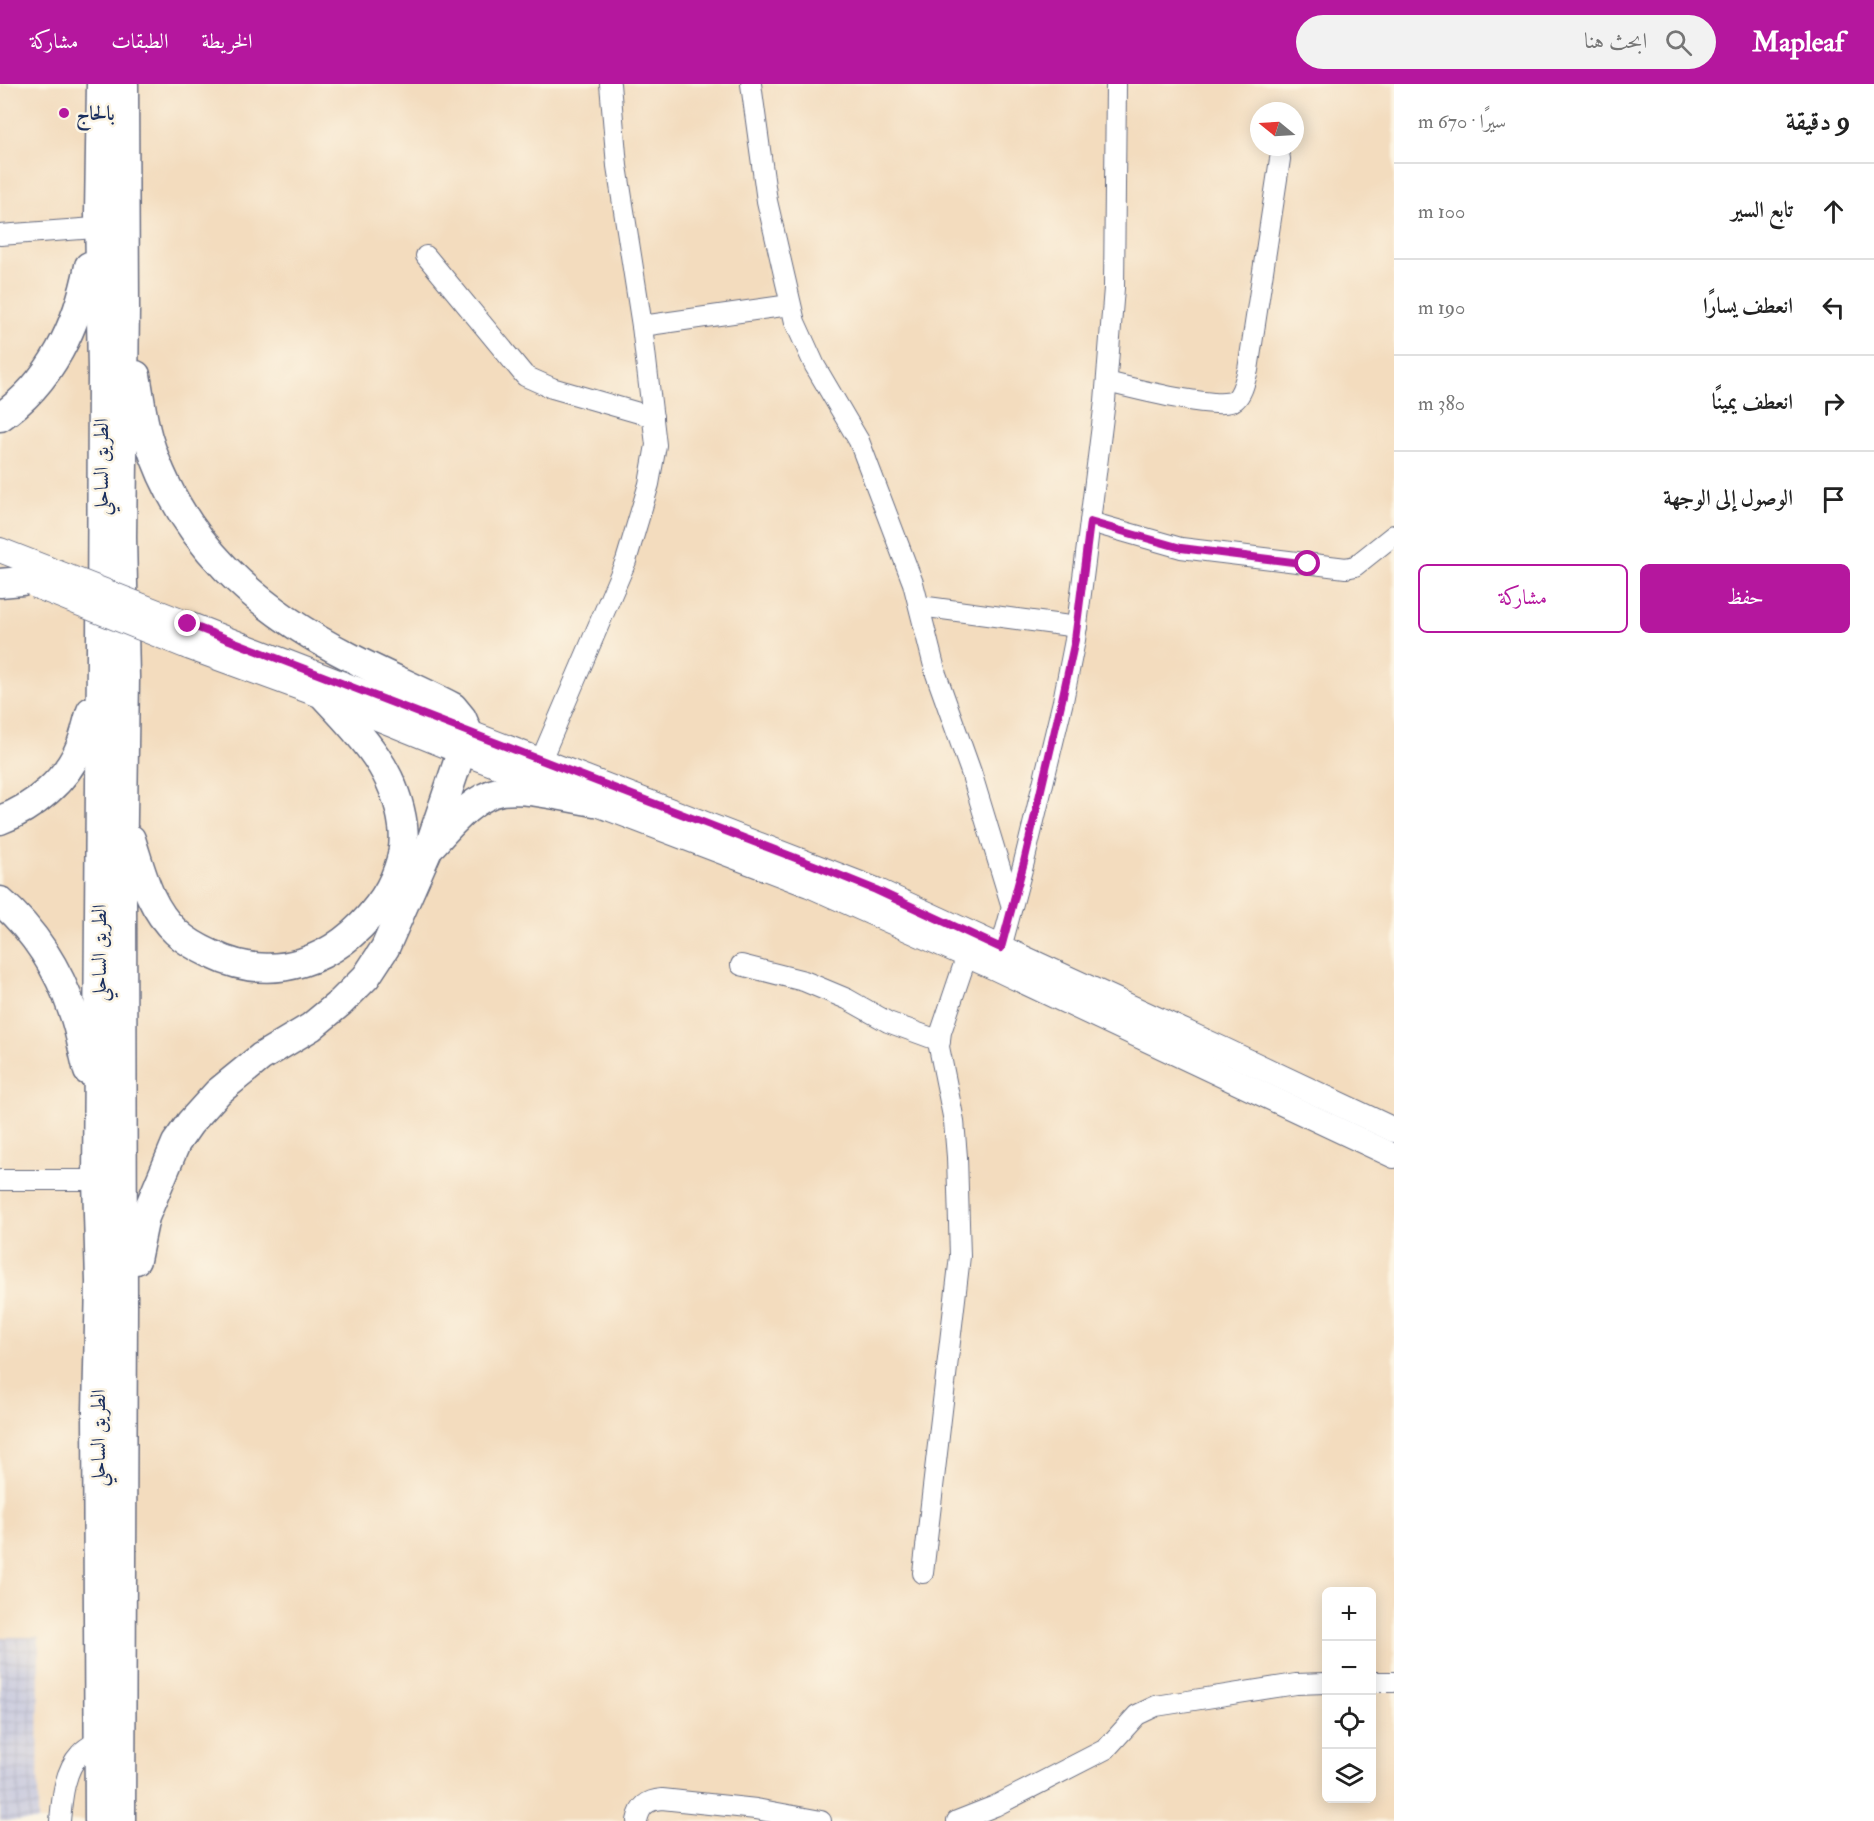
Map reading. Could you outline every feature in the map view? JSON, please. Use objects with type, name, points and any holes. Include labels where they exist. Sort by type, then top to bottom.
[{"type":"highway","name":"الطريق الساحلي","points":[[99,1821],[97,1411],[100,1282],[97,1180],[102,369],[97,221],[101,84]]},
{"type":"highway","name":"الطريق الساحلي","points":[[121,1821],[124,84]]},
{"type":"highway","points":[[0,417],[30,391],[48,370],[62,346],[84,295],[97,221]]},
{"type":"highway","points":[[123,1306],[145,1216],[176,1143],[218,1092],[261,1058],[310,1027],[340,1003],[366,977],[385,948],[428,850],[464,742],[462,718],[453,706],[350,657],[286,620],[246,590],[212,553],[171,494],[148,438],[125,308]]},
{"type":"highway","points":[[0,820],[19,813],[66,771],[80,747],[86,728],[101,653]]},
{"type":"highway","points":[[123,819],[150,897],[162,915],[191,944],[227,962],[260,969],[288,966],[310,960],[342,943],[368,919],[391,890],[403,848],[404,828],[388,773],[366,740],[325,697]]},
{"type":"highway","points":[[428,850],[456,818],[484,798],[501,792],[519,791],[594,802]]},
{"type":"highway","points":[[0,901],[30,932],[62,983],[74,1014],[99,1117]]},
{"type":"main road","points":[[0,550],[21,578],[188,635],[464,742],[594,802],[810,885],[967,955],[1394,1156]]},
{"type":"main road","points":[[188,635],[325,697],[464,742],[541,760],[876,890],[1394,1130]]},
{"type":"street","points":[[541,760],[630,549],[654,464],[656,445],[642,326],[617,166],[610,84]]},
{"type":"street","points":[[751,84],[767,201],[795,322],[815,366],[859,441],[920,606],[936,674],[971,772],[1012,907]]},
{"type":"street","points":[[1001,948],[1060,711],[1077,627],[1107,382],[1114,288],[1116,84]]},
{"type":"street","points":[[1107,382],[1203,403],[1225,405],[1234,402],[1241,392],[1248,370],[1280,159]]},
{"type":"street","points":[[0,235],[97,221]]},
{"type":"street","points":[[426,256],[525,376],[552,388],[654,417]]},
{"type":"street","points":[[642,326],[790,305]]},
{"type":"street","points":[[1090,522],[1181,548],[1346,568],[1355,566],[1394,535]]},
{"type":"street","points":[[920,606],[1077,627]]},
{"type":"street","points":[[923,1574],[960,1256],[954,1121],[941,1058],[940,1041],[955,986],[967,955]]},
{"type":"street","points":[[741,965],[804,981],[847,999],[888,1022],[940,1041]]},
{"type":"street","points":[[0,1180],[97,1180]]},
{"type":"street","points":[[1376,1682],[1394,1682]]},
{"type":"street","points":[[957,1821],[995,1806],[1106,1749],[1137,1715],[1156,1706],[1296,1684],[1322,1683]]},
{"type":"street","points":[[60,1821],[63,1793],[74,1762],[82,1752],[100,1740]]},
{"type":"street","points":[[637,1821],[642,1806],[651,1800],[662,1799],[756,1809],[821,1821]]},
{"type":"shaded area","points":[[0,1637],[39,1637],[38,1821],[0,1821]]},
{"type":"place","name":"بالحاج","points":[[64,113]]},
{"type":"route","points":[[188,624],[819,867],[876,890],[1001,948],[1024,862],[1075,640],[1090,522],[1181,548],[1308,564]]}]
